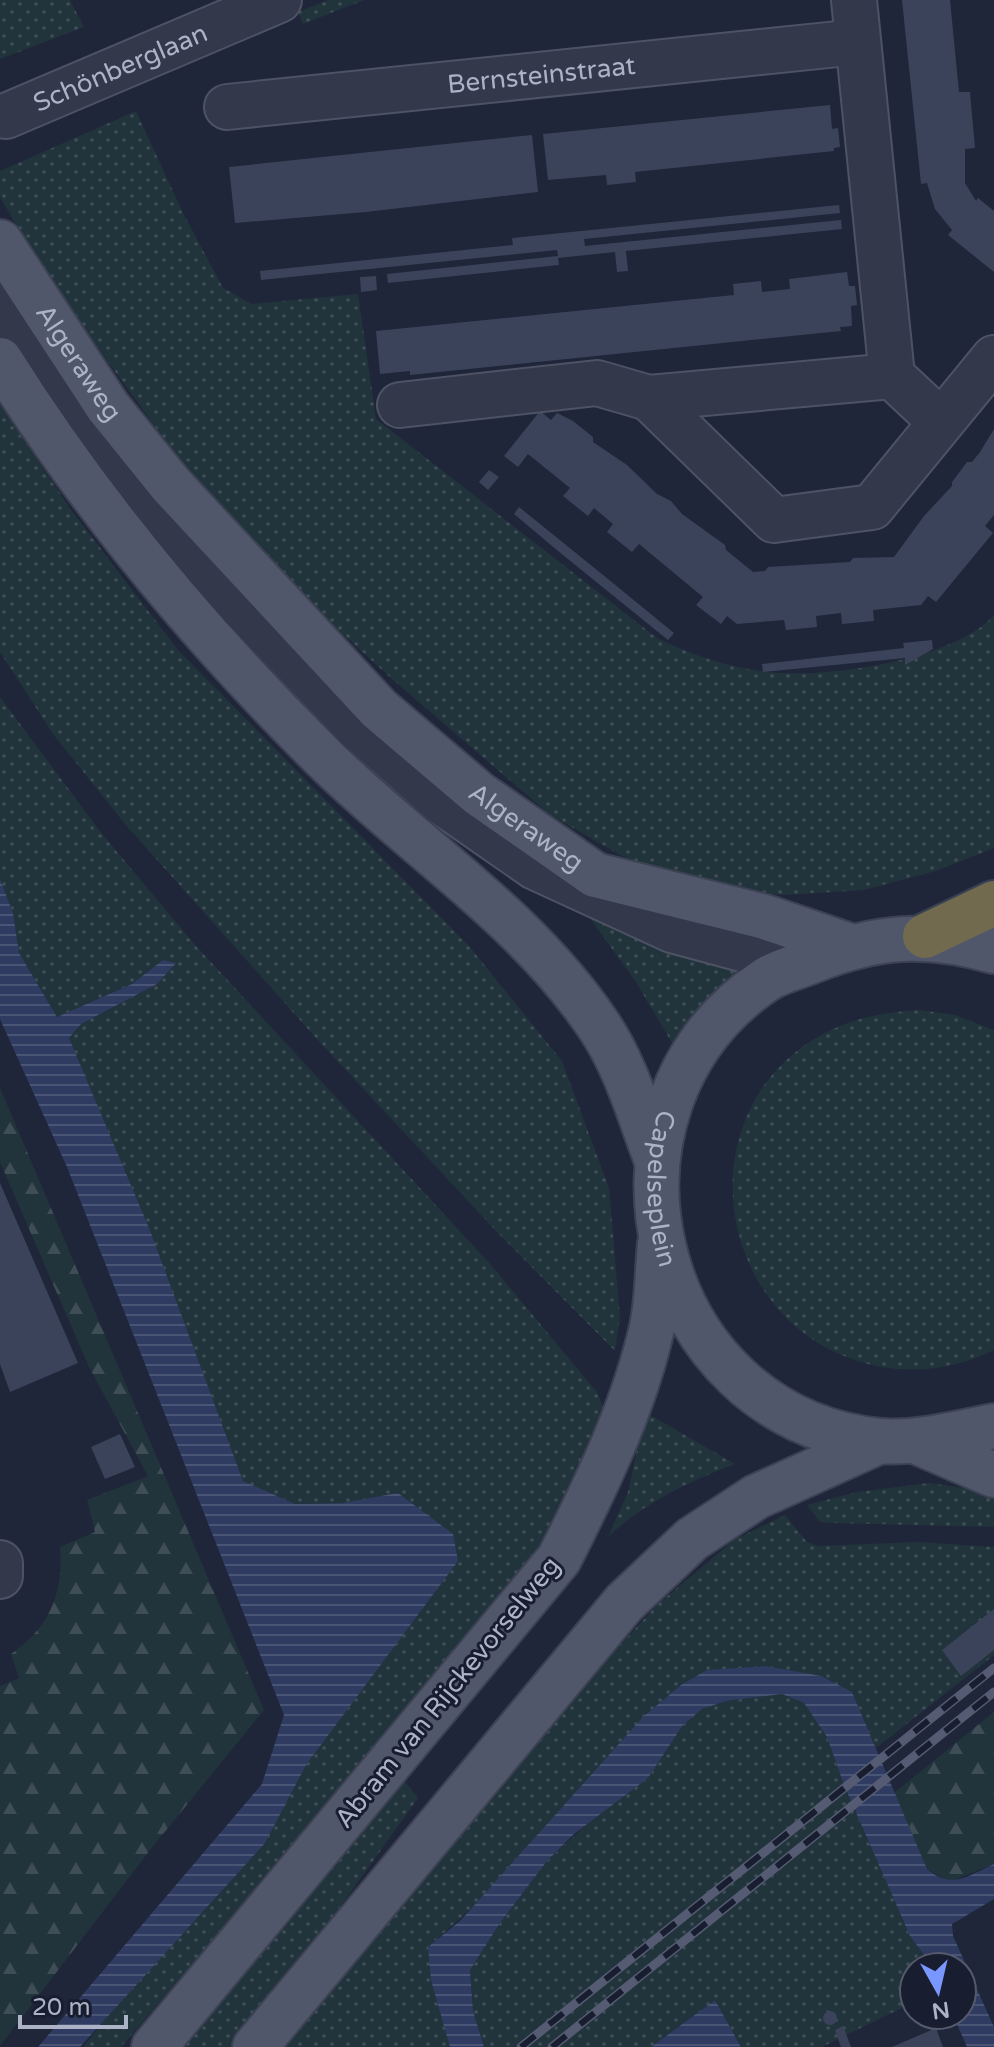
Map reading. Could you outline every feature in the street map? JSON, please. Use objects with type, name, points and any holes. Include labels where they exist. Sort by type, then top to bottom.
[{"type":"highway","points":[[925,936],[994,903]]},
{"type":"main road","name":"Algeraweg","points":[[0,242],[108,407],[171,485],[379,709],[479,794],[595,875],[765,917],[850,946]]},
{"type":"main road","name":"Algeraweg","points":[[0,360],[45,432],[152,574],[324,759],[518,930],[599,1025],[623,1071],[656,1158]]},
{"type":"main road","name":"Capelseplein","points":[[994,951],[925,936],[850,946],[769,978],[726,1013],[692,1056],[675,1093],[656,1158],[655,1201],[660,1244],[674,1287],[695,1326],[722,1361],[756,1392],[794,1415],[836,1431],[897,1441],[994,1426]]},
{"type":"main road","name":"Abram van Rijckevorselweg","points":[[154,2047],[559,1559],[601,1476],[639,1377],[651,1333],[660,1244]]},
{"type":"main road","points":[[255,2047],[624,1603],[692,1539],[756,1497],[897,1441],[994,1475]]},
{"type":"street","name":"Schönberglaan","points":[[6,116],[279,0]]},
{"type":"street","name":"Bernsteinstraat","points":[[227,107],[856,21],[892,376]]},
{"type":"street","name":"Algeraweg","points":[[0,304],[161,523],[358,728],[443,803],[535,867],[672,930],[757,953],[850,946]]},
{"type":"street","points":[[649,398],[774,520],[872,507],[994,358]]},
{"type":"street","points":[[400,405],[597,383],[649,398],[892,376],[940,421]]},
{"type":"street","name":"Algeraweg","points":[[443,803],[518,930]]},
{"type":"street","points":[[0,1563],[0,1576]]},
{"type":"green space","points":[[0,0],[70,0],[84,27],[0,59]]},
{"type":"green space","points":[[328,0],[364,0],[303,24],[298,12]]},
{"type":"green space","points":[[136,111],[182,211],[223,288],[252,304],[358,294],[376,419],[657,638],[725,664],[768,672],[822,672],[855,669],[921,655],[976,631],[994,615],[994,848],[936,871],[864,890],[785,895],[696,885],[620,855],[549,814],[392,679],[287,583],[198,486],[51,283],[0,197],[0,171]]},
{"type":"green space","points":[[0,405],[72,511],[178,650],[469,946],[562,1061],[609,1188],[620,1317],[615,1351],[496,1231],[315,1037],[125,824],[53,734],[0,652]]},
{"type":"green space","points":[[0,697],[102,834],[197,947],[492,1266],[597,1392],[606,1414],[552,1534],[357,1773],[121,2047],[83,2047],[329,1734],[342,1503],[295,1504],[243,1481],[69,1038],[81,1024],[157,984],[163,961],[132,984],[57,1017],[19,953],[13,913],[0,879]]},
{"type":"green space","points":[[587,914],[759,970],[676,1050],[636,982]]},
{"type":"green space","points":[[920,1010],[955,1015],[994,1030],[994,1350],[942,1367],[888,1368],[852,1359],[805,1334],[769,1298],[745,1254],[734,1206],[735,1157],[750,1110],[778,1068],[821,1035],[844,1024],[881,1014]]},
{"type":"green space","points":[[0,1088],[264,1710],[150,1850],[0,2046],[0,1686],[19,1678],[11,1654],[35,1633],[51,1608],[59,1579],[60,1547],[95,1532],[87,1500],[148,1476],[89,1367],[0,1162]]},
{"type":"green space","points":[[645,1412],[735,1464],[668,1494],[637,1513],[608,1537],[628,1492]]},
{"type":"green space","points":[[929,1483],[994,1492],[994,1527],[820,1522],[807,1505],[857,1492]]},
{"type":"green space","points":[[785,1515],[807,1542],[818,1546],[918,1542],[994,1547],[994,1655],[876,1748],[852,1692],[766,1666],[740,1669],[428,1947],[450,2047],[281,2047],[564,1707],[657,1605],[734,1540]]},
{"type":"green space","points":[[782,1694],[804,1703],[827,1737],[844,1785],[910,1936],[921,1951],[898,1951],[898,2010],[822,2047],[741,2047],[715,2000],[651,2047],[484,2047],[473,2011],[470,1970],[500,1923],[547,1861],[600,1812],[648,1778],[683,1725],[702,1709],[726,1701]]},
{"type":"green space","points":[[994,1712],[994,1864],[949,1882],[927,1869],[894,1793]]},
{"type":"green space","points":[[398,1773],[418,1798],[343,1903],[231,2047],[165,2047]]},
{"type":"water","points":[[0,879],[13,913],[19,953],[57,1017],[132,984],[163,960],[176,963],[157,984],[81,1024],[69,1038],[149,1228],[243,1481],[295,1504],[342,1503],[398,1493],[453,1534],[458,1561],[306,1765],[265,1843],[80,2047],[38,2047],[262,1784],[284,1715],[67,1167],[0,1019]]},
{"type":"water","points":[[766,1666],[821,1676],[852,1692],[927,1869],[952,1880],[994,1864],[994,1899],[952,1924],[960,1951],[921,1951],[910,1936],[844,1785],[827,1737],[804,1703],[782,1694],[726,1701],[702,1709],[683,1725],[648,1778],[574,1834],[547,1861],[500,1923],[470,1970],[473,2011],[484,2047],[450,2047],[431,1980],[428,1947],[461,1920],[643,1717],[681,1685],[707,1670]]},
{"type":"water","points":[[978,1991],[994,2027],[994,2047],[967,2047],[960,2031],[978,2031]]},
{"type":"water","points":[[715,2000],[741,2047],[651,2047]]},
{"type":"building","points":[[902,0],[950,0],[959,92],[970,92],[975,148],[965,149],[965,183],[976,201],[978,198],[994,211],[994,272],[948,235],[952,230],[935,209],[927,183],[921,184]]},
{"type":"building","points":[[830,105],[832,129],[838,128],[840,147],[834,148],[834,151],[635,172],[636,182],[607,185],[606,175],[548,180],[543,134]]},
{"type":"building","points":[[532,135],[538,192],[235,223],[229,167]]},
{"type":"building","points":[[839,205],[840,213],[584,239],[585,246],[841,220],[842,229],[626,251],[628,271],[617,272],[615,252],[558,258],[559,265],[388,283],[387,274],[558,256],[557,250],[261,280],[260,271],[513,245],[512,238]]},
{"type":"building","points":[[847,272],[849,286],[855,286],[857,305],[851,306],[852,326],[840,327],[841,331],[410,375],[410,371],[380,374],[376,331],[734,295],[733,284],[761,281],[762,292],[790,289],[789,279]]},
{"type":"building","points":[[376,276],[377,290],[361,292],[360,277]]},
{"type":"building","points":[[540,411],[551,420],[557,413],[573,421],[593,437],[593,442],[627,465],[657,494],[671,501],[682,514],[725,545],[726,550],[753,572],[765,571],[768,567],[894,557],[924,516],[952,486],[967,462],[972,462],[980,452],[994,429],[994,515],[985,526],[993,533],[936,602],[928,596],[921,605],[873,610],[874,621],[842,624],[841,613],[816,616],[817,627],[786,630],[784,620],[737,624],[727,616],[721,624],[696,605],[703,597],[639,544],[632,552],[607,532],[613,524],[594,508],[588,516],[563,496],[570,488],[528,454],[518,467],[504,456]]},
{"type":"building","points":[[489,470],[499,477],[488,490],[479,482]]},
{"type":"building","points":[[519,507],[674,633],[668,640],[558,551],[514,514]]},
{"type":"building","points":[[932,640],[933,649],[905,665],[905,658],[763,672],[762,664],[904,648],[903,643]]},
{"type":"building","points":[[0,1183],[78,1363],[10,1392],[0,1364]]},
{"type":"building","points":[[120,1434],[135,1467],[105,1479],[91,1447]]},
{"type":"building","points":[[994,1609],[994,1650],[961,1676],[942,1650]]},
{"type":"building","points":[[830,2011],[837,2018],[830,2025],[823,2018]]},
{"type":"building","points":[[843,2026],[851,2047],[841,2047],[835,2030]]},
{"type":"building","points":[[929,2031],[937,2031],[943,2047],[892,2047]]},
{"type":"railway","points":[[521,2047],[994,1668]]},
{"type":"railway","points":[[552,2047],[994,1692]]}]
